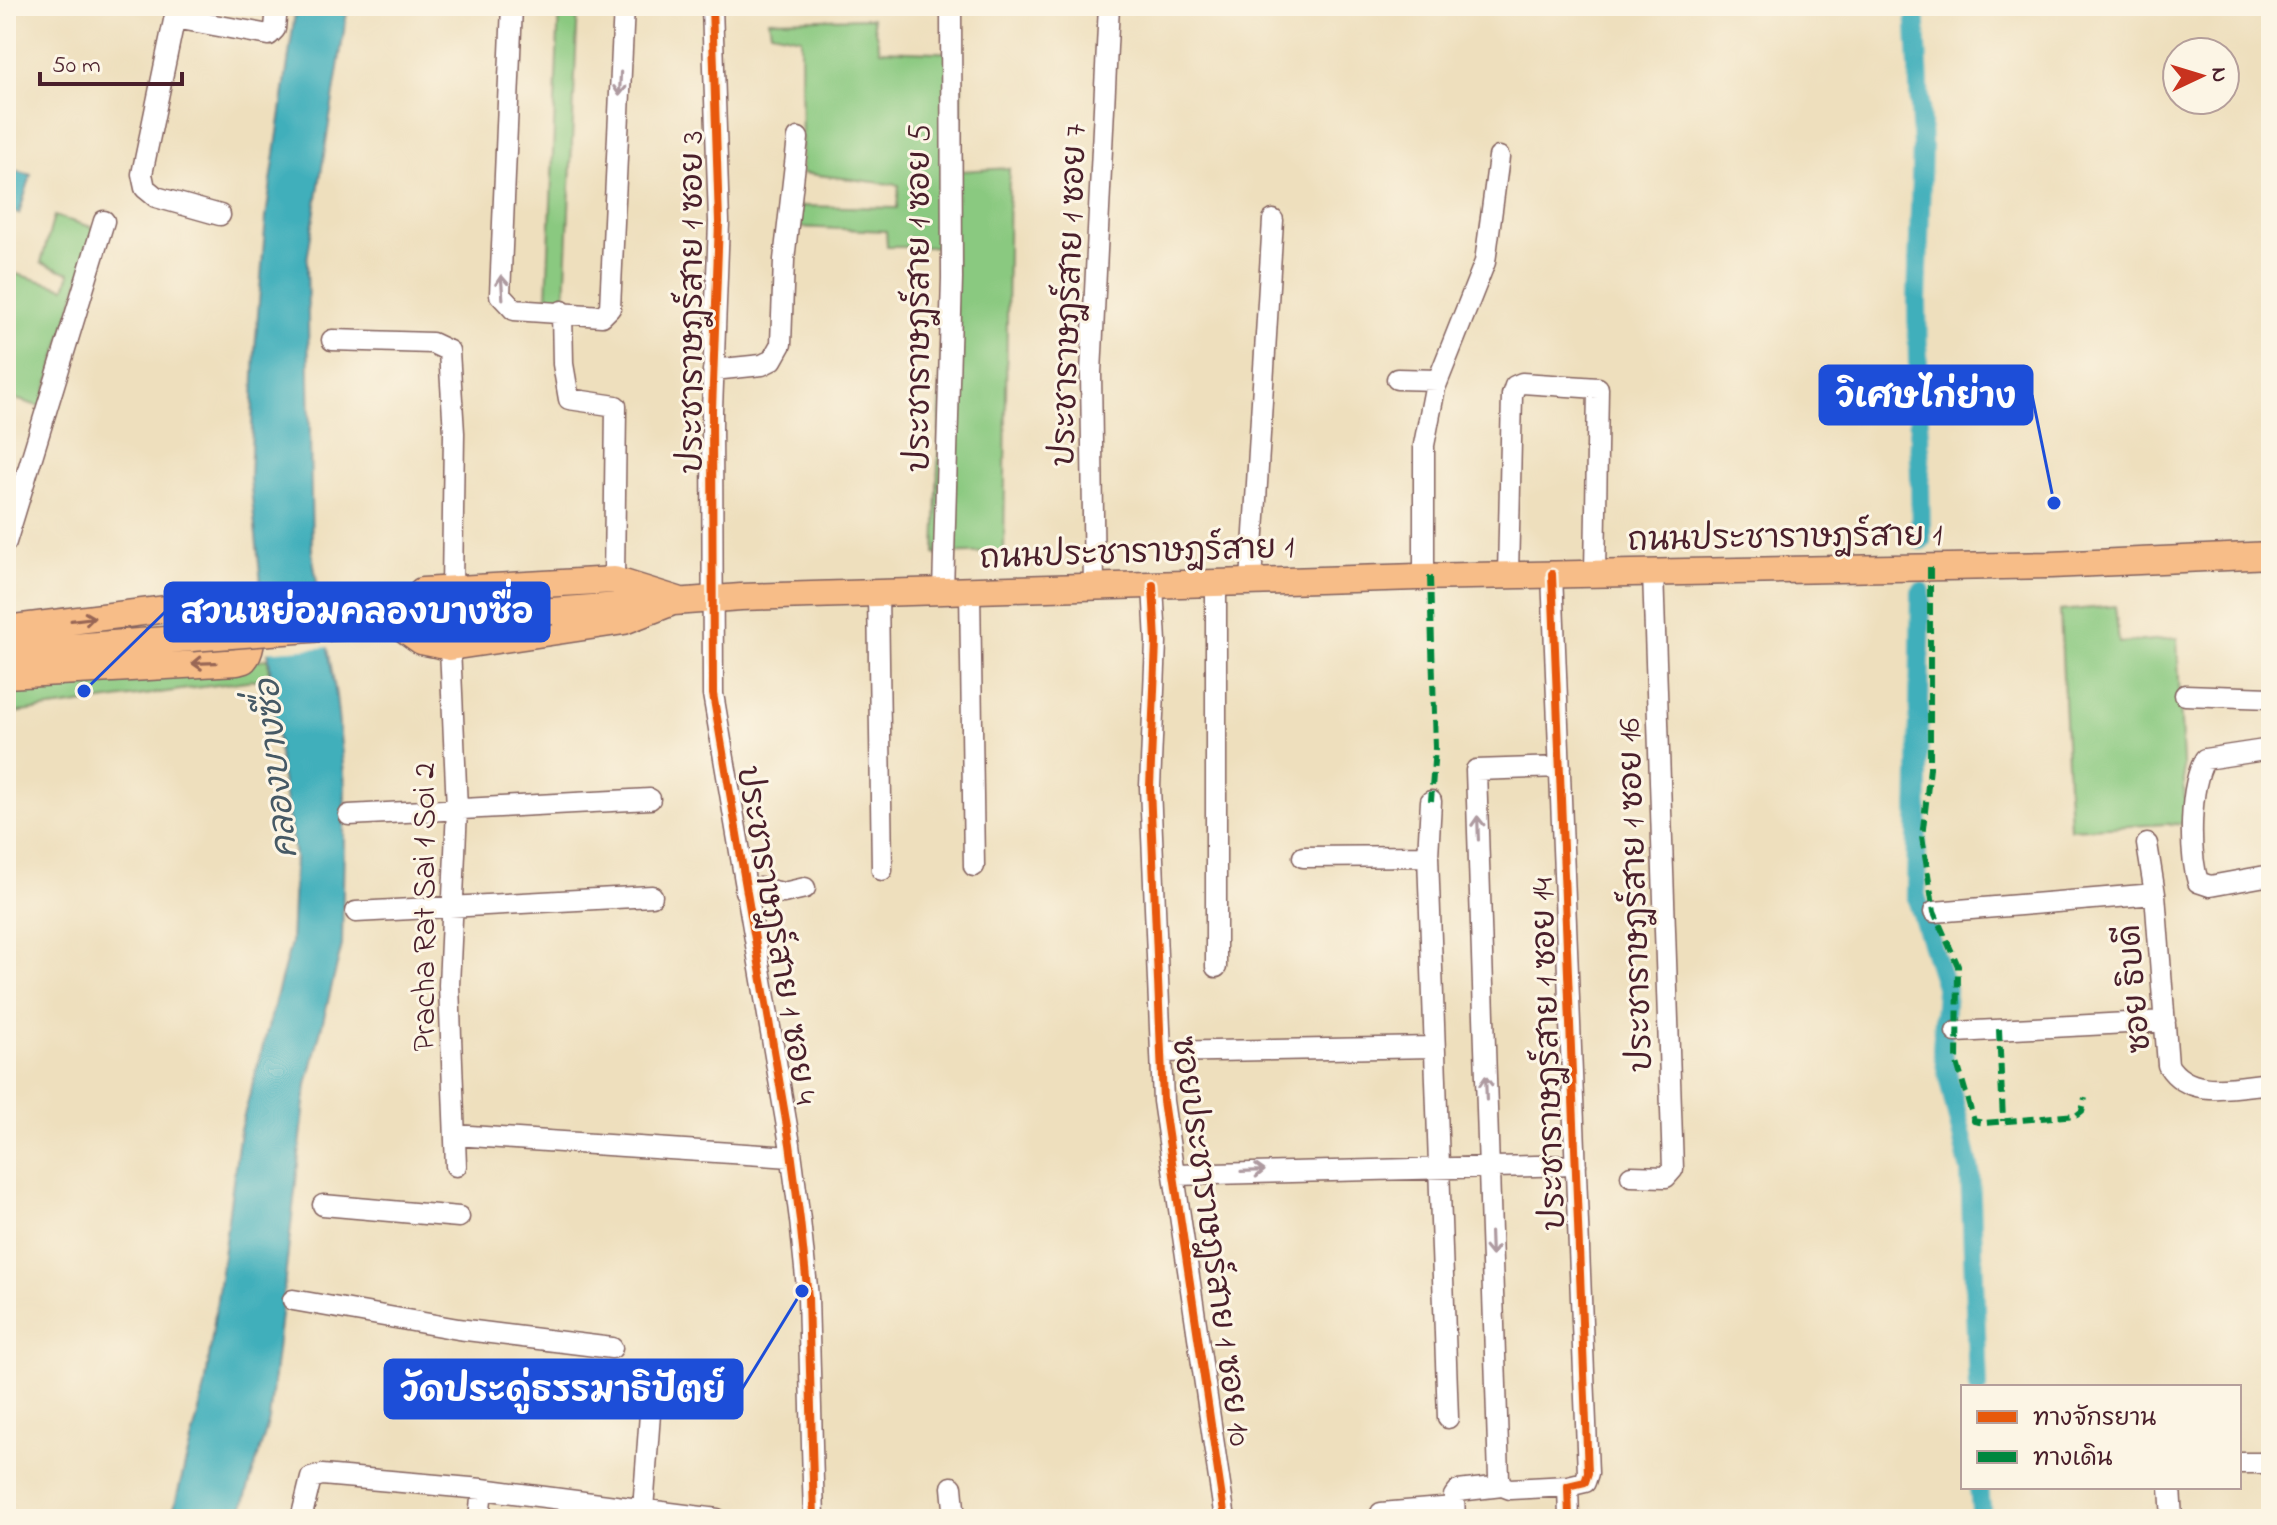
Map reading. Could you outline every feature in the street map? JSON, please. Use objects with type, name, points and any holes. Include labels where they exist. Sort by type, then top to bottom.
[{"type":"main road","name":"ถนนประชาราษฎร์สาย 1","points":[[6,652],[713,598],[1424,576],[2051,565],[2271,555]]},
{"type":"main road","points":[[614,580],[678,600],[624,621],[450,647],[410,635],[404,629],[403,610],[422,591],[614,580]]},
{"type":"main road","points":[[6,629],[231,601],[242,606],[248,615],[251,650],[244,660],[237,662],[6,675]]},
{"type":"street","points":[[220,215],[156,197],[145,188],[142,174],[176,12],[269,35],[275,29],[277,6]]},
{"type":"street","points":[[512,6],[500,295],[514,310],[602,316],[610,308],[624,6]]},
{"type":"street","name":"ประชาราษฎร์สาย 1 ซอย 3","points":[[712,6],[719,222],[713,370],[713,598]]},
{"type":"street","name":"ประชาราษฎร์สาย 1 ซอย 5","points":[[943,591],[952,278],[951,6]]},
{"type":"street","name":"ประชาราษฎร์สาย 1 ซอย 7","points":[[1094,587],[1091,373],[1109,6]]},
{"type":"street","points":[[713,370],[762,365],[772,360],[781,344],[784,260],[798,138]]},
{"type":"street","points":[[1424,576],[1424,445],[1438,380],[1485,262],[1499,157]]},
{"type":"street","points":[[1251,582],[1273,220]]},
{"type":"street","points":[[6,542],[104,221]]},
{"type":"street","points":[[562,311],[563,364],[569,399],[616,406],[614,580]]},
{"type":"street","points":[[332,340],[432,343],[449,351],[454,433],[452,589]]},
{"type":"street","points":[[1397,379],[1438,380]]},
{"type":"street","points":[[1508,575],[1512,395],[1515,386],[1522,383],[1598,388],[1595,573]]},
{"type":"street","name":"ประชาราษฎร์สาย 1 ซอย 16","points":[[1631,1176],[1666,1177],[1673,1169],[1653,572]]},
{"type":"street","name":"ประชาราษฎร์สาย 1 ซอย 14","points":[[1552,574],[1588,1473],[1585,1482],[1568,1486]]},
{"type":"street","points":[[1216,583],[1216,967]]},
{"type":"street","name":"ซอยประชาราษฎร์สาย 1 ซอย 10","points":[[1153,585],[1156,642],[1150,787],[1163,1101],[1225,1519]]},
{"type":"street","points":[[970,590],[974,866]]},
{"type":"street","points":[[878,593],[882,870]]},
{"type":"street","name":"ประชาราษฎร์สาย 1 ซอย 4","points":[[713,598],[713,694],[791,1157],[808,1297],[814,1519]]},
{"type":"street","name":"Pracha Rat Sai 1 Soi 2","points":[[450,647],[457,809],[449,985],[456,1166]]},
{"type":"street","points":[[2185,695],[2271,698]]},
{"type":"street","points":[[2271,749],[2205,759],[2197,773],[2194,797],[2194,869],[2198,882],[2210,886],[2271,875]]},
{"type":"street","points":[[1502,1486],[1476,770],[1560,767]]},
{"type":"street","points":[[349,815],[650,799]]},
{"type":"street","points":[[1431,801],[1428,856],[1436,1167],[1448,1418]]},
{"type":"street","name":"ซอย ธิบดี","points":[[2147,844],[2155,894],[2168,1065],[2181,1082],[2215,1089],[2271,1083]]},
{"type":"street","points":[[1303,857],[1428,856]]},
{"type":"street","points":[[745,891],[760,888],[783,893],[805,888]]},
{"type":"street","points":[[1934,912],[2155,894]]},
{"type":"street","points":[[356,912],[652,896]]},
{"type":"street","points":[[1956,1032],[2165,1021]]},
{"type":"street","points":[[1161,1052],[1433,1047]]},
{"type":"street","points":[[455,1135],[791,1157]]},
{"type":"street","points":[[1175,1175],[1576,1165]]},
{"type":"street","points":[[323,1205],[459,1217]]},
{"type":"street","points":[[293,1300],[458,1329],[612,1348]]},
{"type":"street","points":[[648,1513],[651,1400]]},
{"type":"street","points":[[2241,1463],[2271,1463]]},
{"type":"street","points":[[301,1519],[311,1478],[315,1475],[482,1489],[648,1513],[717,1519]]},
{"type":"street","points":[[1381,1513],[1455,1513],[1458,1491],[1502,1486],[1568,1486],[1569,1519]]},
{"type":"street","points":[[952,1487],[955,1519]]},
{"type":"street","points":[[479,1519],[482,1489]]},
{"type":"street","points":[[2170,1489],[2172,1519]]},
{"type":"green space","points":[[559,6],[578,6],[565,301],[547,300]]},
{"type":"green space","points":[[872,18],[880,50],[962,53],[961,171],[1009,168],[1004,552],[935,554],[945,247],[887,247],[886,231],[798,227],[800,206],[897,208],[899,185],[802,173],[801,38],[771,32],[769,20]]},
{"type":"green space","points":[[54,216],[95,228],[41,407],[6,396],[6,271],[65,288],[70,273],[41,263]]},
{"type":"green space","points":[[2115,606],[2119,643],[2177,638],[2186,823],[2070,829],[2060,611]]},
{"type":"green space","points":[[268,659],[269,678],[6,714],[6,681]]},
{"type":"water","points":[[296,6],[348,6],[307,260],[312,553],[336,696],[345,784],[342,945],[307,1085],[269,1420],[239,1519],[171,1519],[205,1388],[240,1130],[291,943],[295,857],[281,773],[250,479],[255,350],[266,217]]},
{"type":"water","points":[[6,168],[31,175],[19,214],[6,209]]},
{"type":"pier","points":[[326,608],[332,647],[263,652],[259,612]]},
{"type":"waterway","points":[[1915,6],[1922,146],[1917,302],[1921,540]]},
{"type":"waterway","points":[[1921,592],[1916,896],[1946,989],[1942,1050],[1970,1171],[1978,1385]]},
{"type":"waterway","points":[[1979,1489],[1982,1519]]},
{"type":"marked path","points":[[1930,567],[1930,768],[1922,837],[1934,912],[1958,966],[1957,1063],[1974,1121],[1984,1123],[2077,1115],[2082,1111],[2085,1098]]},
{"type":"marked path","points":[[1430,576],[1435,748],[1431,801]]},
{"type":"marked path","points":[[1999,1029],[2003,1121]]},
{"type":"cycle path","points":[[712,6],[719,222],[712,410],[713,694],[790,1144],[800,1220],[808,1297],[814,1519]]},
{"type":"cycle path","points":[[1552,574],[1588,1473],[1585,1482],[1568,1486],[1569,1519]]},
{"type":"cycle path","points":[[1153,585],[1156,642],[1150,787],[1163,1101],[1225,1519]]},
{"type":"place","name":"วิเศษไก่ย่าง","points":[[2054,503]]},
{"type":"place","name":"สวนหย่อมคลองบางซื่อ","points":[[84,691]]},
{"type":"place","name":"วัดประดู่ธรรมาธิปัตย์","points":[[802,1291]]},
{"type":"water label","name":"คลองบางซื่อ","points":[[275,769]]}]
